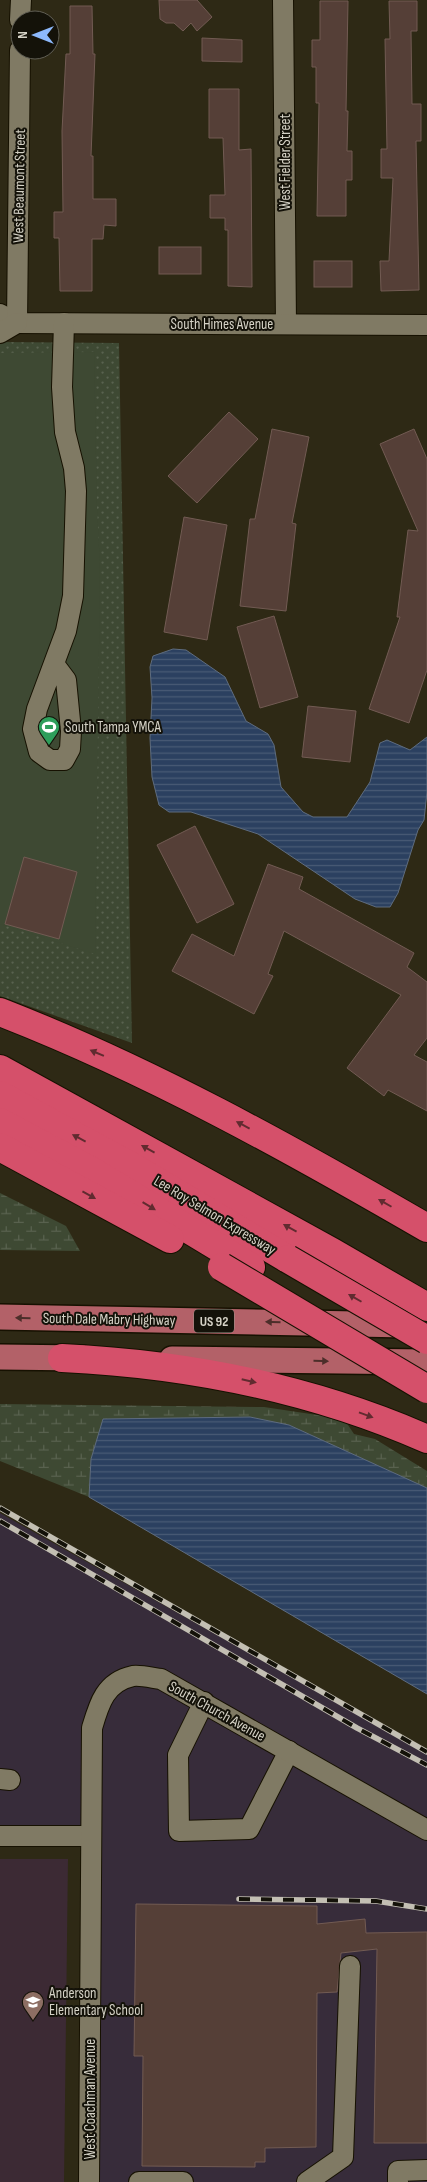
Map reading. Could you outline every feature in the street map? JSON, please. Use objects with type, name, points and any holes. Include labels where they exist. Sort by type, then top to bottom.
[{"type":"highway","points":[[0,1012],[115,1061],[170,1087],[293,1152],[427,1228]]},
{"type":"highway","points":[[0,1069],[332,1252],[427,1307]]},
{"type":"highway","name":"Lee Roy Selmon Expressway","points":[[0,1096],[133,1167],[427,1340]]},
{"type":"highway","points":[[0,1122],[92,1171],[427,1370]]},
{"type":"highway","points":[[0,1147],[222,1267],[427,1390]]},
{"type":"highway","points":[[62,1358],[138,1363],[232,1377],[335,1404],[385,1421],[427,1439]]},
{"type":"main road","name":"South Dale Mabry Highway","points":[[0,1318],[427,1325]]},
{"type":"main road","points":[[0,1357],[427,1362]]},
{"type":"street","name":"West Fielder Street","points":[[283,0],[286,324]]},
{"type":"street","name":"West Beaumont Street","points":[[9,318],[20,60]]},
{"type":"street","name":"South Himes Avenue","points":[[9,318],[64,323],[427,325]]},
{"type":"street","points":[[0,333],[9,318]]},
{"type":"street","points":[[54,664],[66,631],[73,596],[76,491],[74,468],[65,432],[62,396],[64,323]]},
{"type":"street","name":"South Church Avenue","points":[[91,1836],[92,1728],[100,1699],[113,1685],[134,1676],[161,1679],[427,1830]]},
{"type":"street","points":[[204,1702],[178,1755],[179,1831],[249,1829],[288,1751]]},
{"type":"street","points":[[0,1836],[91,1836]]},
{"type":"street","name":"West Coachman Avenue","points":[[89,2182],[91,1836]]},
{"type":"street","points":[[307,2182],[343,2157],[350,1966]]},
{"type":"street","points":[[398,2182],[398,2171],[427,2170]]},
{"type":"street","points":[[139,2182],[183,2182]]},
{"type":"shaded area","points":[[0,1513],[427,1753],[427,1820],[210,1695],[106,1679],[91,1697],[82,1728],[81,1827],[0,1827]]},
{"type":"shaded area","points":[[136,1685],[158,1688],[200,1709],[427,1840],[427,2182],[99,2182],[101,1729],[109,1703],[119,1692]]},
{"type":"shaded area","name":"Anderson Elementary School","points":[[0,1859],[68,1859],[64,2182],[0,2182]]},
{"type":"green space","name":"South Tampa YMCA","points":[[0,342],[119,343],[132,1043],[0,996]]},
{"type":"green space","name":"South Tampa YMCA","points":[[94,352],[100,567],[95,954],[0,924],[0,353]]},
{"type":"green space","points":[[0,1193],[66,1226],[80,1251],[0,1250]]},
{"type":"green space","points":[[0,1404],[264,1407],[344,1419],[354,1434],[375,1439],[427,1471],[427,1488],[289,1425],[250,1417],[103,1419],[91,1459],[89,1497],[0,1461]]},
{"type":"water","points":[[173,649],[186,650],[225,677],[246,721],[268,734],[274,745],[281,787],[303,812],[313,817],[347,817],[370,782],[380,743],[387,740],[410,750],[427,737],[427,792],[424,820],[418,830],[398,893],[390,907],[376,907],[355,899],[258,834],[191,812],[169,812],[159,805],[152,777],[150,667],[153,656]]},
{"type":"water","points":[[250,1417],[289,1425],[427,1488],[427,1694],[89,1497],[91,1459],[103,1419]]},
{"type":"building","points":[[159,0],[197,0],[212,17],[197,31],[191,23],[183,31],[174,23],[166,23],[160,19]]},
{"type":"building","points":[[320,1],[348,1],[346,111],[348,111],[347,151],[352,151],[352,180],[346,180],[346,216],[317,216],[319,103],[316,103],[316,67],[312,67],[312,40],[320,40]]},
{"type":"building","points":[[389,1],[417,1],[417,31],[411,31],[412,104],[421,104],[421,141],[416,141],[419,290],[381,291],[380,261],[389,261],[393,178],[381,178],[381,149],[387,149],[385,39],[390,39]]},
{"type":"building","points":[[70,6],[92,6],[93,54],[95,54],[91,156],[93,156],[93,199],[116,199],[116,226],[104,225],[103,239],[92,239],[92,291],[60,291],[59,238],[54,238],[54,212],[63,212],[62,131],[66,54],[70,54]]},
{"type":"building","points":[[202,38],[242,40],[242,62],[202,61]]},
{"type":"building","points":[[209,89],[239,89],[239,150],[251,149],[252,287],[228,286],[228,230],[225,230],[225,218],[210,218],[210,195],[225,195],[223,138],[209,138]]},
{"type":"building","points":[[159,247],[201,247],[201,274],[159,274]]},
{"type":"building","points":[[314,261],[352,261],[352,287],[314,287]]},
{"type":"building","points":[[229,412],[258,439],[197,503],[168,476]]},
{"type":"building","points":[[272,429],[309,437],[292,523],[296,524],[286,611],[240,606],[250,519],[255,519]]},
{"type":"building","points":[[414,429],[427,459],[427,670],[409,723],[369,709],[400,617],[397,617],[408,530],[418,531],[380,444]]},
{"type":"building","points":[[184,517],[227,525],[207,640],[164,632]]},
{"type":"building","points":[[274,616],[298,697],[260,708],[237,627]]},
{"type":"building","points":[[308,706],[356,711],[350,762],[302,757]]},
{"type":"building","points":[[195,826],[234,904],[197,923],[157,845]]},
{"type":"building","points":[[24,857],[77,872],[59,939],[5,924]]},
{"type":"building","points":[[268,864],[303,877],[299,889],[414,953],[407,967],[427,982],[427,1038],[414,1055],[427,1062],[427,1111],[388,1090],[384,1096],[347,1068],[401,995],[284,931],[268,974],[273,976],[254,1014],[172,971],[192,934],[234,956]]},
{"type":"building","points":[[136,1904],[317,1906],[317,1924],[365,1919],[366,1933],[427,1932],[427,2143],[374,2143],[377,1949],[341,1953],[337,1992],[317,1993],[316,2147],[265,2148],[265,2162],[255,2162],[255,2167],[142,2166],[143,2056],[134,2056]]},
{"type":"railway","points":[[0,1508],[427,1752]]},
{"type":"railway","points":[[0,1521],[357,1728],[427,1765]]},
{"type":"railway","points":[[239,1899],[376,1901],[427,1909]]},
{"type":"place","name":"South Tampa YMCA","points":[[49,746]]},
{"type":"place","name":"Anderson Elementary School","points":[[33,2021]]}]
